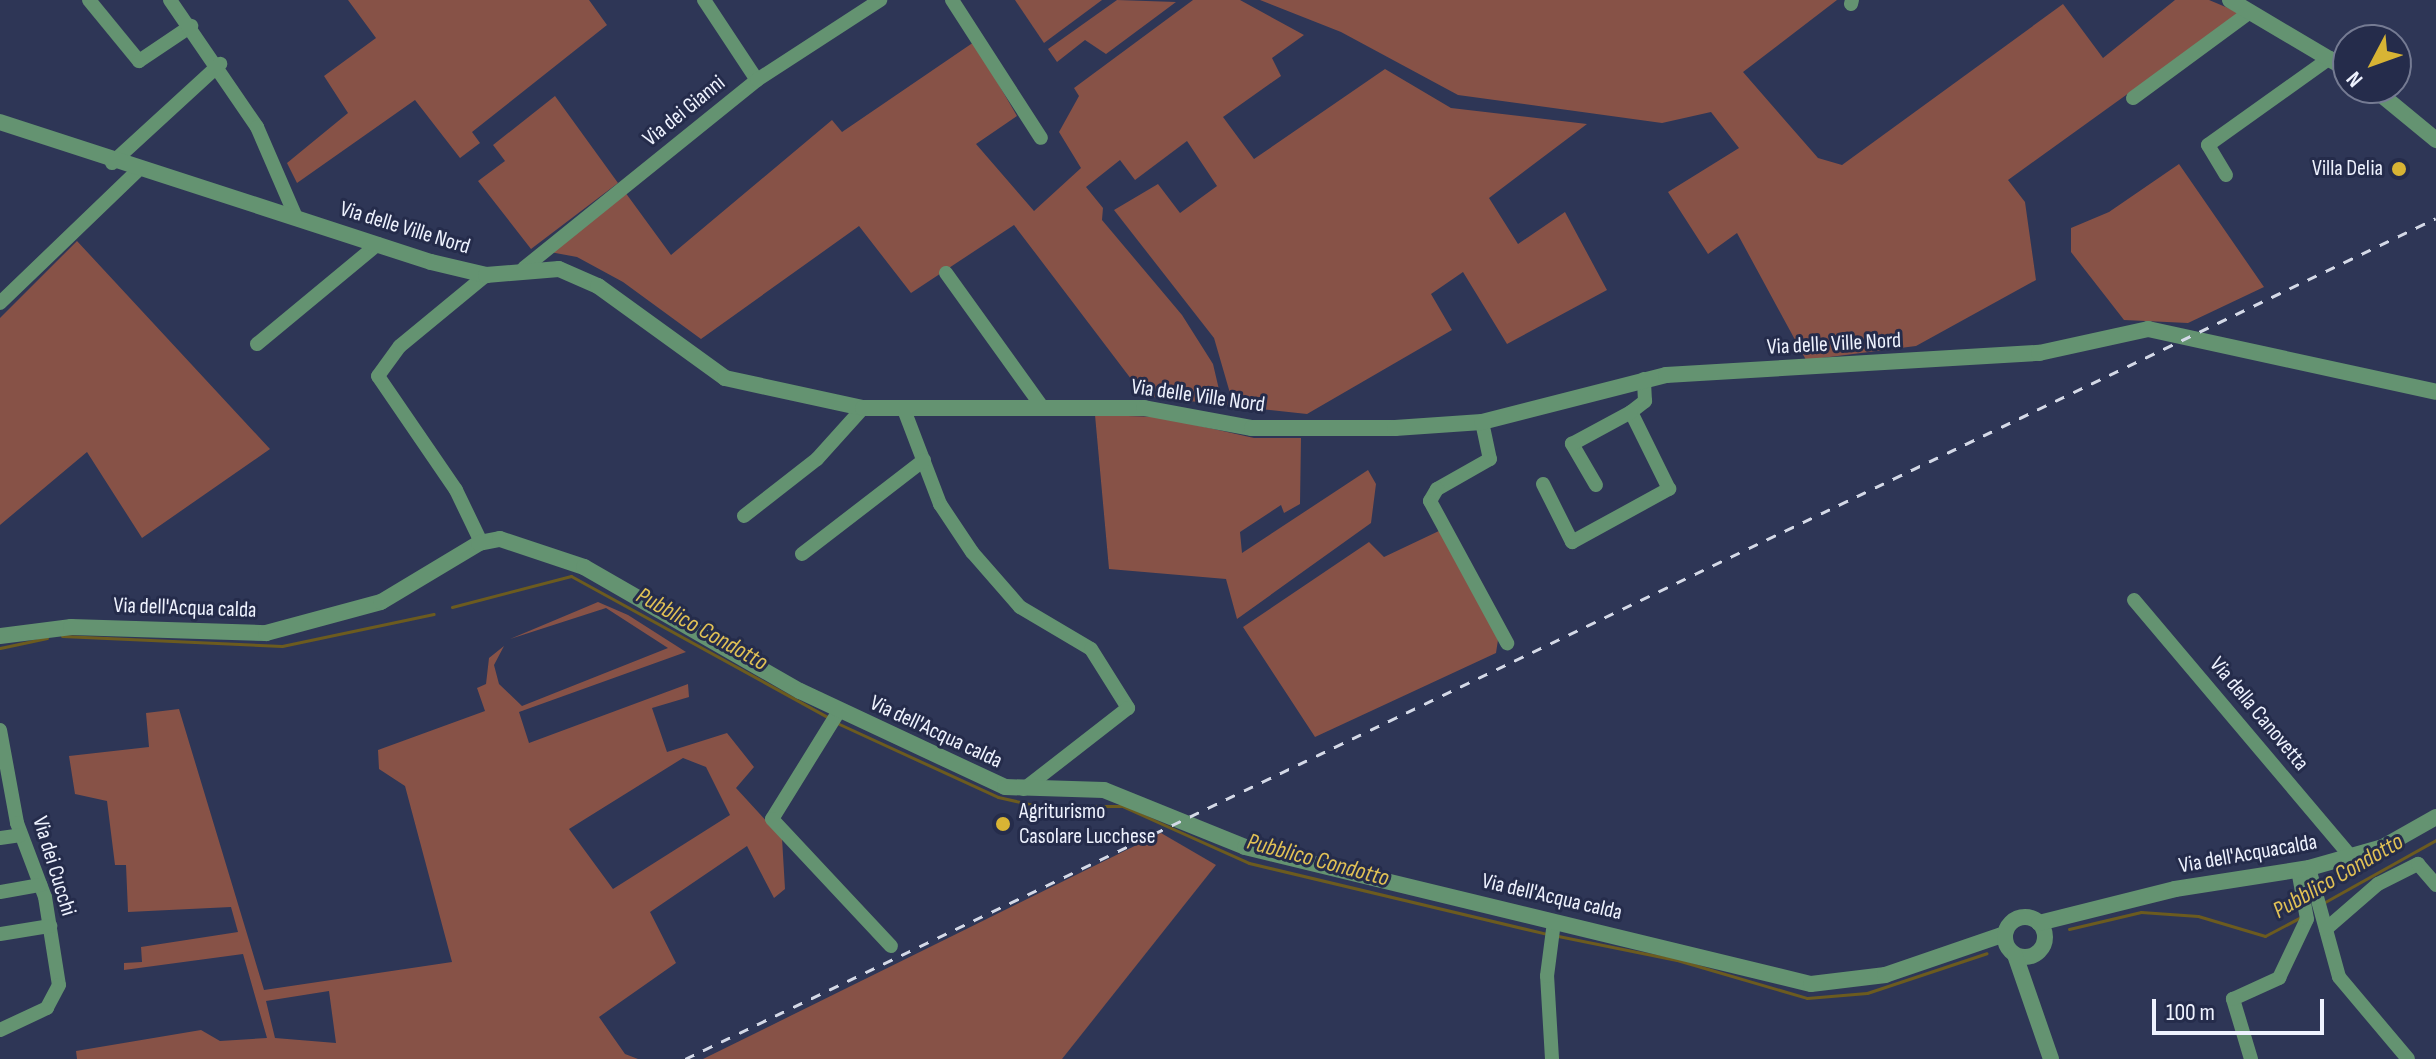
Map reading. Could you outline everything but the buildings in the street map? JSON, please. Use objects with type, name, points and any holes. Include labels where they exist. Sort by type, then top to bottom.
[{"type":"street","points":[[89,0],[139,61],[191,26]]},
{"type":"street","points":[[170,0],[220,64],[296,217]]},
{"type":"street","points":[[704,0],[757,80]]},
{"type":"street","name":"Via dei Gianni","points":[[524,268],[757,80],[880,0]]},
{"type":"street","points":[[952,0],[1041,138]]},
{"type":"street","points":[[2230,0],[2332,60]]},
{"type":"street","points":[[2133,98],[2250,12]]},
{"type":"street","points":[[2203,138],[2326,56]]},
{"type":"street","points":[[2226,175],[2208,145],[2326,56]]},
{"type":"street","points":[[112,163],[220,64]]},
{"type":"street","points":[[2392,104],[2436,140]]},
{"type":"street","name":"Via delle Ville Nord","points":[[0,122],[136,172],[486,275],[524,268],[559,269],[598,286],[725,378],[863,408],[1040,404],[1144,408],[1252,428],[1482,422],[1644,379],[2039,353],[2148,329],[2436,392]]},
{"type":"street","points":[[0,303],[136,172]]},
{"type":"street","points":[[257,344],[378,244]]},
{"type":"street","points":[[946,273],[1040,404]]},
{"type":"street","points":[[481,542],[456,490],[378,376],[400,346],[486,275]]},
{"type":"street","points":[[1596,485],[1572,444],[1645,401],[1644,379]]},
{"type":"street","points":[[903,407],[940,504],[972,552],[1020,607],[1091,649],[1128,708],[1024,789]]},
{"type":"street","points":[[744,516],[817,459],[863,408]]},
{"type":"street","points":[[1543,484],[1572,542],[1669,489],[1631,412]]},
{"type":"street","points":[[1482,422],[1490,459],[1437,489],[1430,501],[1507,643]]},
{"type":"street","points":[[802,554],[924,460]]},
{"type":"street","name":"Via dell'Acqua calda","points":[[0,636],[58,627],[266,633],[381,602],[481,542],[522,542],[584,567],[837,714],[947,764],[1024,789],[1121,794],[1245,847],[1552,931],[1811,984],[1885,975],[1983,946],[2005,934]]},
{"type":"street","name":"Via della Canovetta","points":[[2134,600],[2350,856]]},
{"type":"street","points":[[837,714],[772,819],[891,946]]},
{"type":"street","name":"Via dei Cucchi","points":[[0,730],[21,835],[40,885],[50,926],[57,994],[39,1014],[0,1030]]},
{"type":"street","name":"Via dell'Acquacalda","points":[[2039,923],[2062,921],[2175,889],[2304,869],[2350,856],[2436,817]]},
{"type":"street","points":[[0,838],[21,835]]},
{"type":"street","points":[[2326,929],[2378,884],[2418,864],[2433,881]]},
{"type":"street","points":[[2251,1059],[2233,999],[2275,986],[2309,908],[2304,869]]},
{"type":"street","points":[[0,892],[40,885]]},
{"type":"street","points":[[2309,908],[2323,913],[2342,983],[2408,1059]]},
{"type":"street","points":[[2045,940],[2039,923],[2017,919],[2005,934],[2051,1059]]},
{"type":"street","points":[[2024,981],[2033,956],[2062,921]]},
{"type":"street","points":[[0,934],[50,926]]},
{"type":"street","points":[[1552,931],[1552,1059]]},
{"type":"street","name":"Via dell'Acqua calda","points":[[1983,946],[2014,953]]},
{"type":"street","points":[[2014,953],[2033,956]]},
{"type":"shaded area","points":[[348,0],[589,0],[607,25],[472,132],[480,143],[460,158],[415,100],[297,183],[287,163],[348,113],[324,76],[376,38]]},
{"type":"shaded area","points":[[1015,0],[1102,0],[1044,43]]},
{"type":"shaded area","points":[[1117,0],[1176,2],[1106,54],[1085,40],[1057,62],[1048,49]]},
{"type":"shaded area","points":[[1193,0],[1240,0],[1304,35],[1272,58],[1281,76],[1223,117],[1254,159],[1385,69],[1451,108],[1587,124],[1489,198],[1518,244],[1565,212],[1607,290],[1507,344],[1463,272],[1431,294],[1452,330],[1307,414],[1144,396],[1014,225],[911,293],[859,226],[701,339],[623,282],[577,257],[550,252],[625,192],[671,255],[832,120],[842,132],[974,42],[1017,116],[976,144],[1034,211],[1081,168],[1059,132],[1079,96],[1074,88]],"holes":[[[1187,141],[1217,186],[1180,213],[1158,184],[1114,210],[1214,338],[1232,400],[1221,398],[1213,364],[1182,315],[1102,220],[1103,208],[1086,187],[1120,160],[1135,180]]]},
{"type":"shaded area","points":[[1260,0],[1837,0],[1743,72],[1818,158],[1842,165],[2063,4],[2103,58],[2175,0],[2209,0],[2240,13],[2008,180],[2025,202],[2036,280],[1916,346],[1806,360],[1737,233],[1708,254],[1668,192],[1739,148],[1711,112],[1662,123],[1458,95],[1341,32]]},
{"type":"shaded area","points":[[555,96],[618,183],[531,249],[478,181],[505,161],[493,145]]},
{"type":"shaded area","points":[[2179,164],[2264,287],[2188,323],[2124,320],[2071,252],[2071,228],[2109,212]]},
{"type":"shaded area","points":[[77,241],[270,449],[142,538],[87,452],[0,525],[0,318]]},
{"type":"shaded area","points":[[1095,415],[1160,417],[1254,438],[1301,438],[1300,504],[1284,513],[1281,505],[1240,532],[1242,553],[1368,470],[1376,484],[1371,523],[1237,619],[1226,579],[1109,569]]},
{"type":"shaded area","points":[[1441,530],[1498,640],[1496,653],[1315,737],[1243,627],[1369,542],[1384,557]]},
{"type":"shaded area","points":[[598,602],[628,615],[686,652],[519,712],[529,743],[688,684],[689,697],[652,708],[667,752],[727,733],[754,767],[736,788],[782,838],[785,889],[774,898],[747,846],[650,912],[676,963],[599,1017],[625,1054],[638,1059],[77,1059],[76,1051],[201,1030],[220,1041],[267,1038],[243,954],[124,970],[124,963],[142,962],[141,947],[238,932],[231,907],[128,912],[126,865],[115,865],[107,801],[75,794],[69,756],[149,747],[146,713],[179,709],[264,990],[452,962],[405,786],[379,769],[378,750],[485,711],[477,688],[486,684],[489,658],[504,646],[494,665],[499,684],[522,706],[668,648],[606,608],[510,639]],"holes":[[[683,758],[706,767],[730,815],[613,889],[569,829]],[[329,991],[336,1043],[275,1038],[266,1001]]]},
{"type":"shaded area","points":[[1161,833],[1216,865],[1062,1059],[703,1059]]},
{"type":"waterway","name":"Pubblico Condotto","points":[[452,607],[571,576],[831,719]]},
{"type":"waterway","name":"Pubblico Condotto","points":[[62,636],[282,646],[434,614]]},
{"type":"waterway","name":"Pubblico Condotto","points":[[0,648],[47,638]]},
{"type":"waterway","name":"Pubblico Condotto","points":[[837,723],[998,797],[1038,806],[1122,806],[1249,863],[1547,934]]},
{"type":"waterway","name":"Pubblico Condotto","points":[[2325,902],[2436,840]]},
{"type":"waterway","name":"Pubblico Condotto","points":[[2069,929],[2141,912],[2198,916],[2265,936],[2301,917]]},
{"type":"waterway","name":"Pubblico Condotto","points":[[1558,936],[1677,960],[1807,998],[1867,993],[1987,953]]},
{"type":"railway","points":[[685,1059],[2436,218]]},
{"type":"place","name":"Villa Delia","points":[[2399,169]]},
{"type":"place","name":"Agriturismo Casolare Lucchese","points":[[1003,824]]}]
